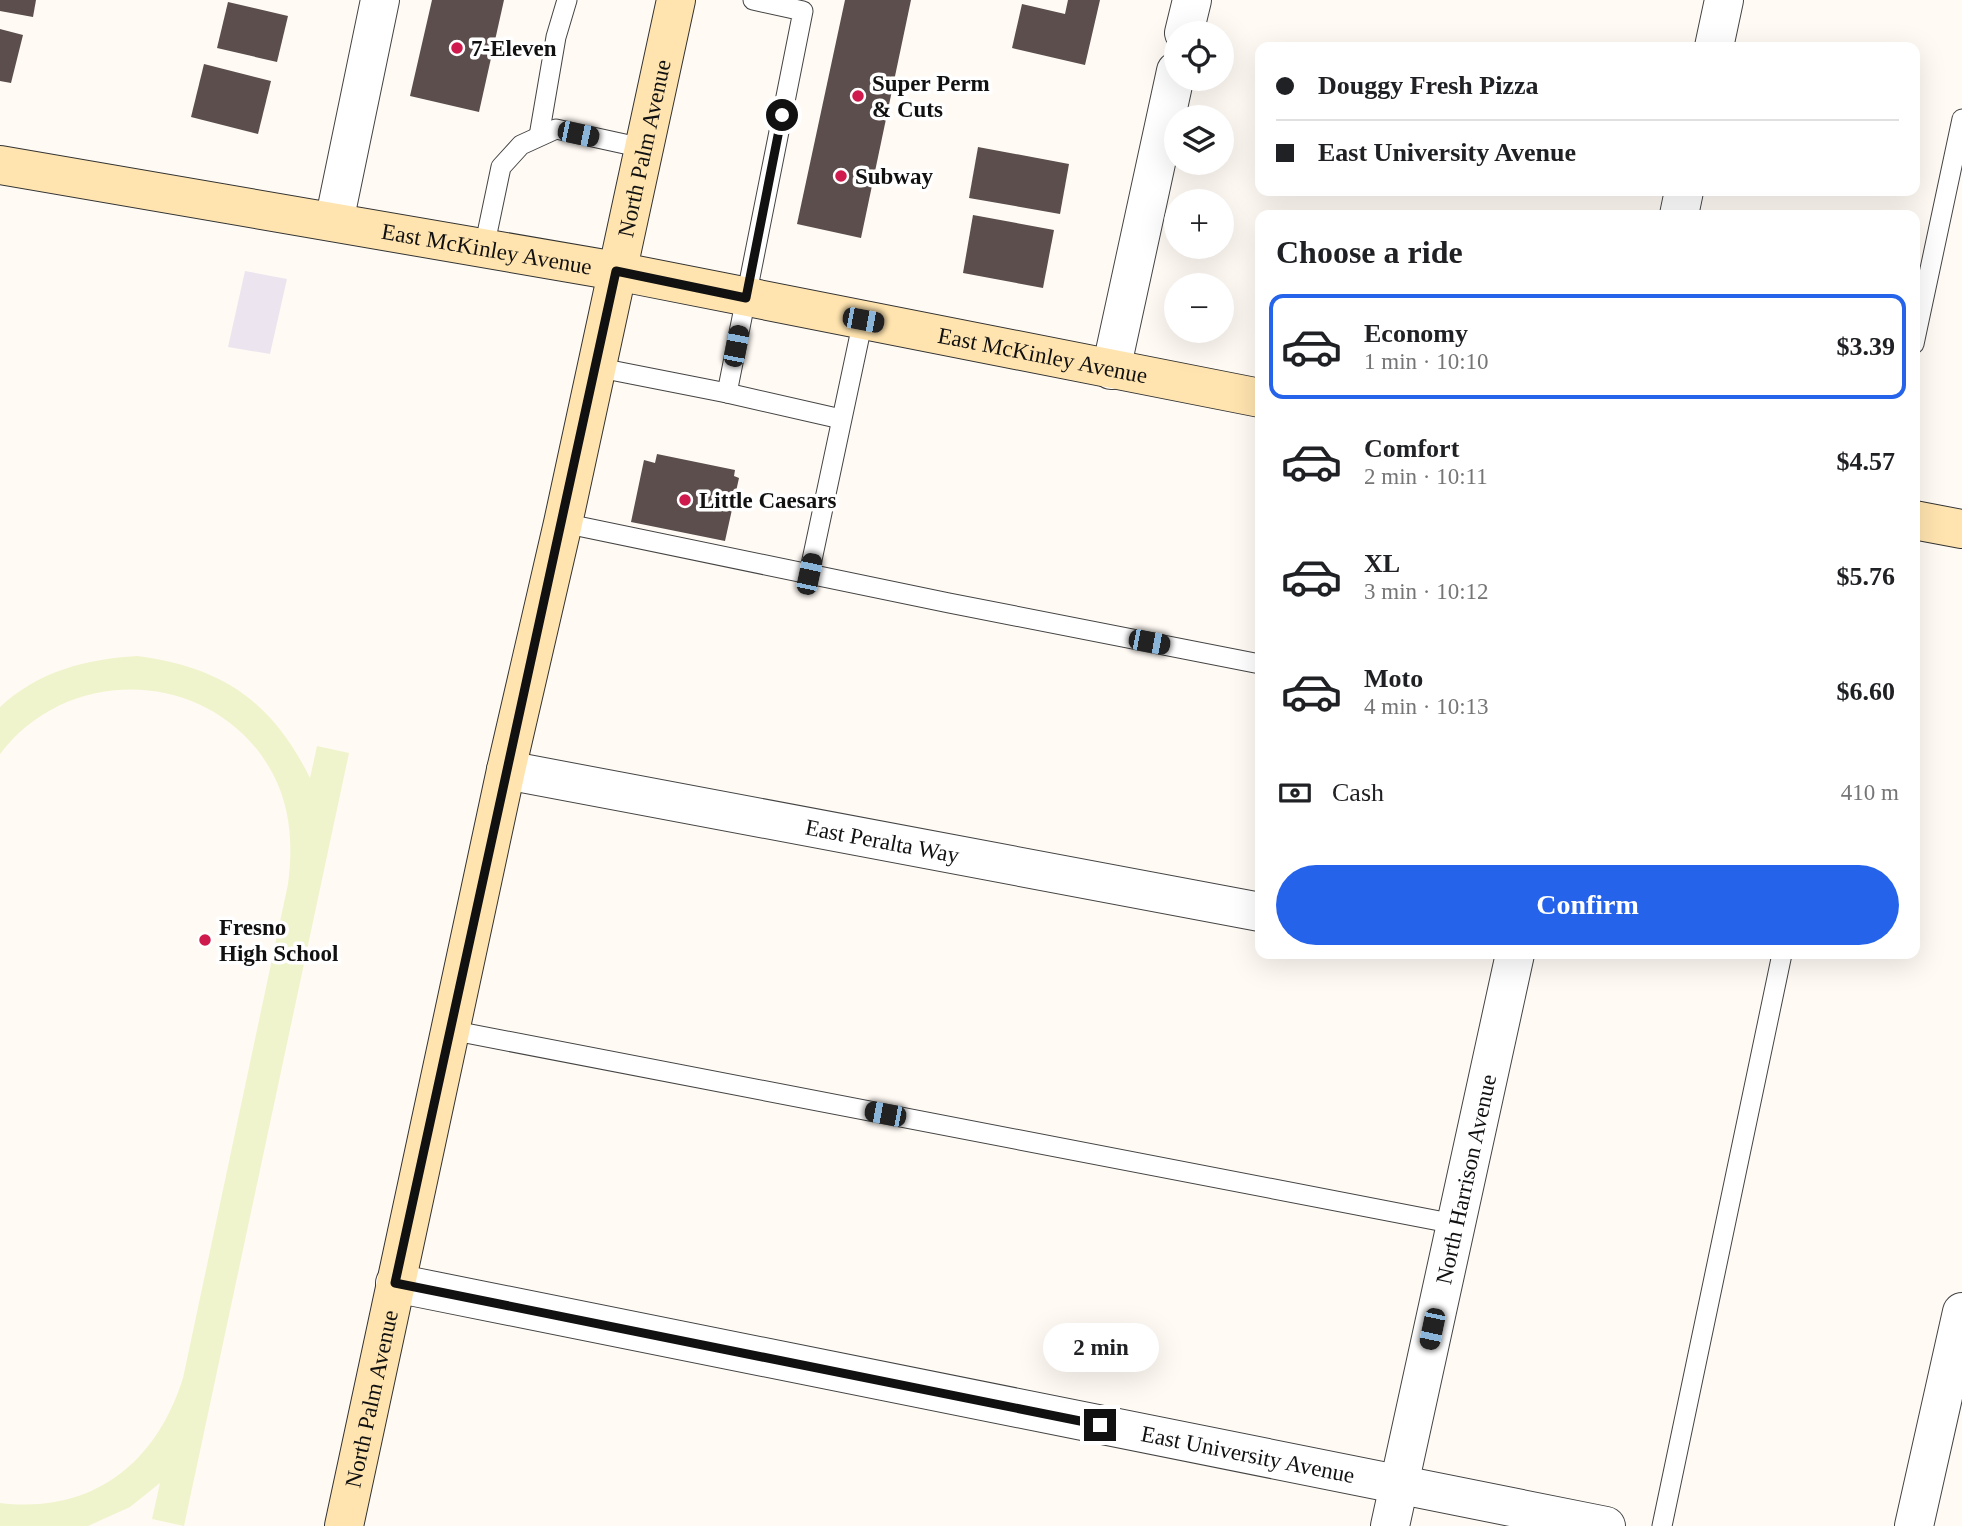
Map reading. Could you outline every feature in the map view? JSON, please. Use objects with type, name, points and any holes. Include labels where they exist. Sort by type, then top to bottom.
[{"type":"main road","name":"North Palm Avenue","points":[[344,1526],[506,770],[563,523],[676,0]]},
{"type":"main road","name":"East McKinley Avenue","points":[[0,165],[616,271],[1255,397]]},
{"type":"main road","points":[[1920,521],[1962,529]]},
{"type":"street","points":[[334,222],[380,0]]},
{"type":"street","points":[[1187,21],[1192,0]]},
{"type":"street","points":[[1715,42],[1724,0]]},
{"type":"street","points":[[1111,370],[1172,91]]},
{"type":"street","name":"East Peralta Way","points":[[506,770],[1255,911]]},
{"type":"street","name":"North Harrison Avenue","points":[[1390,1526],[1455,1224],[1503,959]]},
{"type":"street","name":"East University Avenue","points":[[395,1283],[1606,1526]]},
{"type":"street","points":[[1914,1526],[1962,1312]]},
{"type":"lane","points":[[539,136],[556,37],[567,0]]},
{"type":"lane","points":[[727,393],[803,10],[753,0]]},
{"type":"lane","points":[[1920,316],[1962,119]]},
{"type":"lane","points":[[484,248],[501,167],[521,145],[556,129],[643,148]]},
{"type":"lane","points":[[809,574],[863,320]]},
{"type":"lane","points":[[595,368],[727,393],[841,419]]},
{"type":"lane","points":[[563,523],[1255,663]]},
{"type":"lane","points":[[1662,1526],[1781,959]]},
{"type":"lane","points":[[450,1030],[1455,1224]]},
{"type":"shaded area","points":[[245,271],[287,279],[270,354],[228,347]]},
{"type":"green space","points":[[137,656],[195,669],[241,692],[261,708],[279,728],[310,778],[317,746],[349,753],[184,1526],[152,1519],[160,1483],[130,1507],[88,1526],[0,1526],[0,1503],[33,1504],[64,1500],[91,1491],[116,1477],[137,1458],[156,1435],[171,1409],[183,1378],[288,884],[289,828],[284,801],[273,774],[248,739],[217,714],[180,697],[142,690],[102,692],[64,703],[30,724],[0,754],[0,707],[15,695],[31,684],[64,669],[100,660]]},
{"type":"building","points":[[0,0],[36,0],[33,17],[0,11]]},
{"type":"building","name":"7-Eleven","points":[[432,0],[504,0],[479,112],[410,96]]},
{"type":"building","points":[[845,0],[911,0],[861,238],[797,224]]},
{"type":"building","points":[[1068,0],[1100,0],[1085,65],[1012,48],[1022,4],[1065,14]]},
{"type":"building","points":[[228,2],[288,16],[277,62],[217,48]]},
{"type":"building","points":[[0,29],[23,35],[11,83],[0,81]]},
{"type":"building","points":[[204,64],[271,81],[258,134],[191,117]]},
{"type":"building","points":[[978,147],[1069,164],[1060,214],[969,198]]},
{"type":"building","points":[[973,215],[1054,230],[1043,288],[963,273]]},
{"type":"building","name":"Little Caesars","points":[[657,454],[735,470],[734,476],[739,478],[725,541],[631,522],[644,460],[655,463]]},
{"type":"place","name":"7-Eleven","points":[[457,48]]},
{"type":"place","name":"Super Perm & Cuts","points":[[858,96]]},
{"type":"place","name":"Subway","points":[[841,176]]},
{"type":"place","name":"Little Caesars","points":[[685,500]]},
{"type":"place","name":"Fresno High School","points":[[205,940]]},
{"type":"route","points":[[782,115],[746,298],[616,271],[395,1283],[1100,1425]]}]
